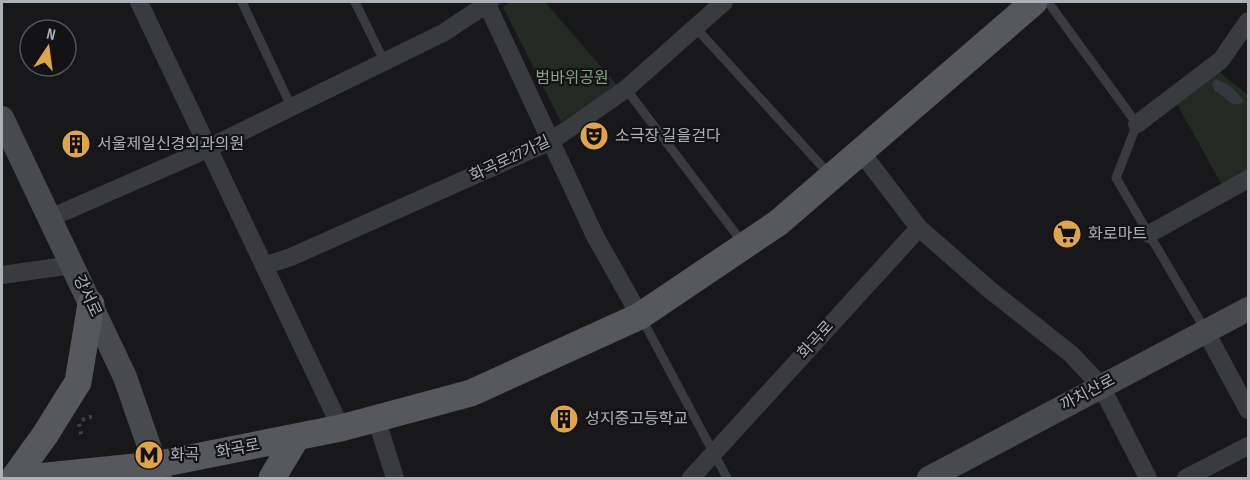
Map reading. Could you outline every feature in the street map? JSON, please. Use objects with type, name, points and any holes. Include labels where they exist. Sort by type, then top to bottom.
[{"type":"main road","name":"화곡로","points":[[27,478],[158,472],[341,428],[471,393],[640,316],[778,223],[1034,2]]},
{"type":"main road","name":"강서로","points":[[2,118],[125,377],[158,472]]},
{"type":"main road","points":[[14,478],[45,435],[78,382],[91,304]]},
{"type":"main road","name":"까치산로","points":[[928,478],[1248,309]]},
{"type":"main road","points":[[272,478],[296,438]]},
{"type":"street","points":[[139,2],[341,428]]},
{"type":"street","points":[[50,218],[207,148],[443,33],[488,2],[595,236],[640,316]]},
{"type":"street","name":"화곡로27가길","points":[[264,266],[291,257],[551,141],[626,88],[724,2]]},
{"type":"street","points":[[1137,124],[1221,60],[1248,21]]},
{"type":"street","points":[[861,152],[919,228],[990,290],[1071,354],[1101,386],[1148,478]]},
{"type":"street","points":[[1149,234],[1248,179]]},
{"type":"street","name":"화곡로","points":[[691,478],[919,228]]},
{"type":"street","points":[[2,275],[72,265]]},
{"type":"street","points":[[1206,332],[1248,410]]},
{"type":"street","points":[[376,418],[395,478]]},
{"type":"street","points":[[1186,478],[1248,446]]},
{"type":"lane","points":[[242,2],[291,106]]},
{"type":"lane","points":[[356,2],[384,61]]},
{"type":"lane","points":[[1048,2],[1137,124],[1116,178],[1206,332]]},
{"type":"lane","points":[[695,27],[831,176]]},
{"type":"lane","points":[[626,88],[745,246]]},
{"type":"lane","points":[[640,316],[727,478]]},
{"type":"path","points":[[82,438],[78,421],[93,416]]},
{"type":"green space","name":"범바위공원","points":[[510,2],[545,2],[617,85],[561,122],[503,7]]},
{"type":"green space","points":[[1214,68],[1248,95],[1248,171],[1222,185],[1174,99]]},
{"type":"shaded area","points":[[1215,79],[1232,88],[1244,102],[1232,103],[1215,91],[1212,84]]},
{"type":"place","name":"소극장 길을걷다","points":[[594,136]]},
{"type":"place","name":"서울제일신경외과의원","points":[[76,144]]},
{"type":"place","name":"화로마트","points":[[1067,234]]},
{"type":"place","name":"성지중고등학교","points":[[564,419]]},
{"type":"place","name":"화곡","points":[[149,455]]}]
